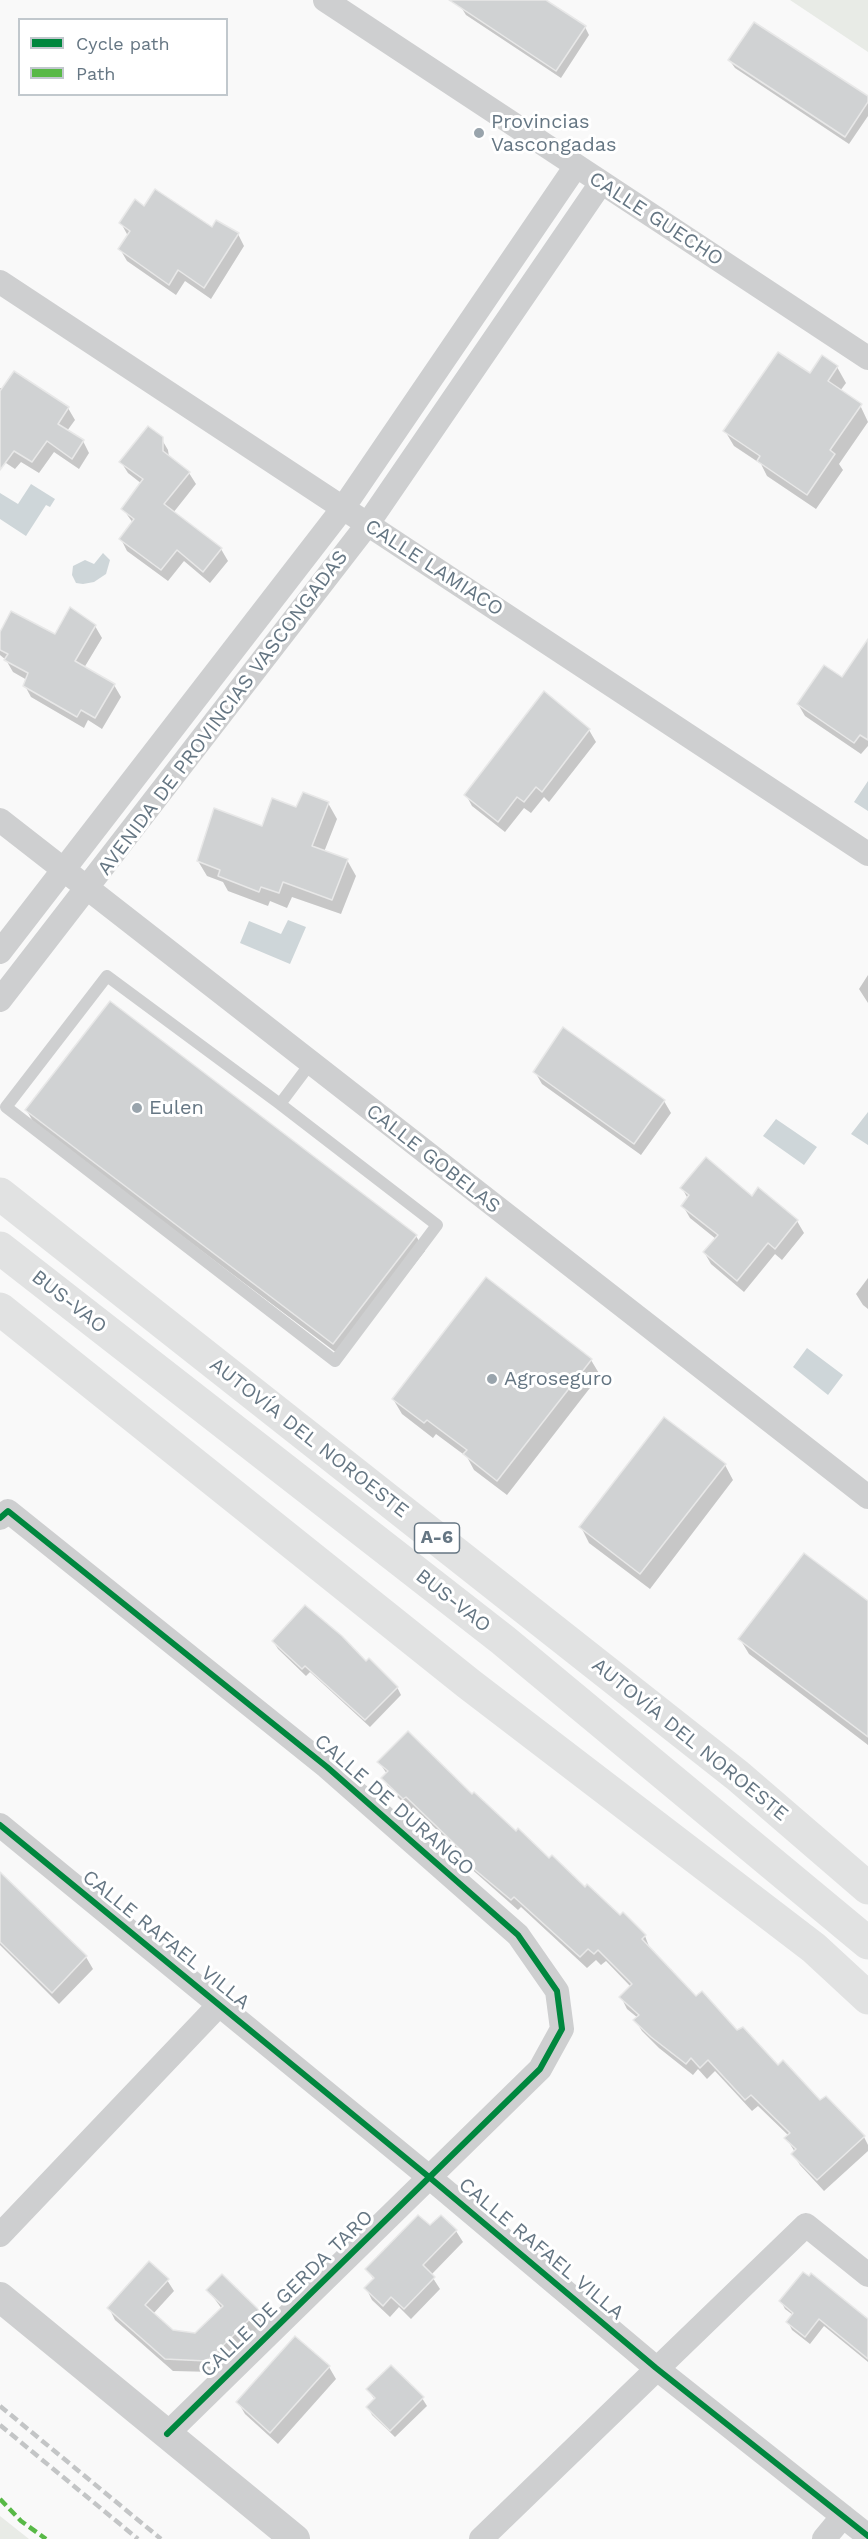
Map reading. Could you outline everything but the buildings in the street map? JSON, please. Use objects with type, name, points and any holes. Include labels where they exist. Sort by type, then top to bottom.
[{"type":"highway","name":"AUTOVÍA DEL NOROESTE","points":[[0,1194],[738,1776],[868,1888]]},
{"type":"highway","name":"BUS-VAO","points":[[0,1248],[503,1640],[868,1943]]},
{"type":"highway","points":[[0,1309],[469,1684],[814,1948],[868,1998]]},
{"type":"street","name":"CALLE GUECHO","points":[[325,0],[868,358]]},
{"type":"street","name":"AVENIDA DE PROVINCIAS VASCONGADAS","points":[[0,952],[343,508],[576,166]]},
{"type":"street","name":"AVENIDA DE PROVINCIAS VASCONGADAS","points":[[0,1000],[367,525],[601,183]]},
{"type":"street","name":"CALLE LAMIACO","points":[[0,282],[868,854]]},
{"type":"street","name":"CALLE GOBELAS","points":[[0,820],[868,1497]]},
{"type":"street","name":"CALLE DE DURANGO","points":[[4,1514],[327,1767],[518,1935],[557,1991],[562,2030],[540,2069],[429,2177]]},
{"type":"street","name":"CALLE RAFAEL VILLA","points":[[0,1826],[429,2177],[656,2368],[868,2536]]},
{"type":"street","points":[[0,2235],[219,2005]]},
{"type":"street","name":"CALLE DE GERDA TARO","points":[[167,2434],[429,2177]]},
{"type":"street","points":[[481,2539],[806,2225],[868,2275]]},
{"type":"street","points":[[0,2297],[295,2539]]},
{"type":"street","points":[[824,2539],[843,2516]]},
{"type":"lane","points":[[107,976],[280,1104],[437,1225],[334,1361],[6,1107],[107,976]]},
{"type":"lane","points":[[280,1104],[310,1064]]},
{"type":"shaded area","points":[[790,0],[868,0],[868,52]]},
{"type":"shaded area","points":[[31,484],[55,499],[50,507],[46,505],[26,536],[0,519],[0,493],[18,504]]},
{"type":"shaded area","points":[[103,553],[110,560],[106,574],[94,582],[76,583],[72,575],[73,566],[85,560],[94,564]]},
{"type":"shaded area","points":[[868,781],[868,811],[854,802]]},
{"type":"shaded area","points":[[288,920],[306,927],[290,964],[240,943],[249,921],[281,934]]},
{"type":"shaded area","points":[[868,1112],[868,1145],[851,1134]]},
{"type":"shaded area","points":[[776,1119],[817,1147],[804,1165],[763,1136]]},
{"type":"shaded area","points":[[807,1348],[843,1375],[828,1395],[793,1367]]},
{"type":"shaded area","points":[[0,2516],[29,2539],[0,2539]]},
{"type":"railway","points":[[0,2406],[161,2539]]},
{"type":"railway","points":[[0,2425],[138,2539]]},
{"type":"marked path","points":[[0,2499],[21,2521],[46,2539]]},
{"type":"cycle path","points":[[0,1518],[8,1511],[327,1767],[518,1935],[557,1991],[562,2029],[540,2069],[167,2434]]},
{"type":"cycle path","points":[[0,1825],[429,2177],[656,2368],[868,2536]]},
{"type":"place","name":"Provincias Vascongadas","points":[[479,133]]},
{"type":"place","name":"Eulen","points":[[137,1108]]},
{"type":"place","name":"Agroseguro","points":[[492,1379]]}]
